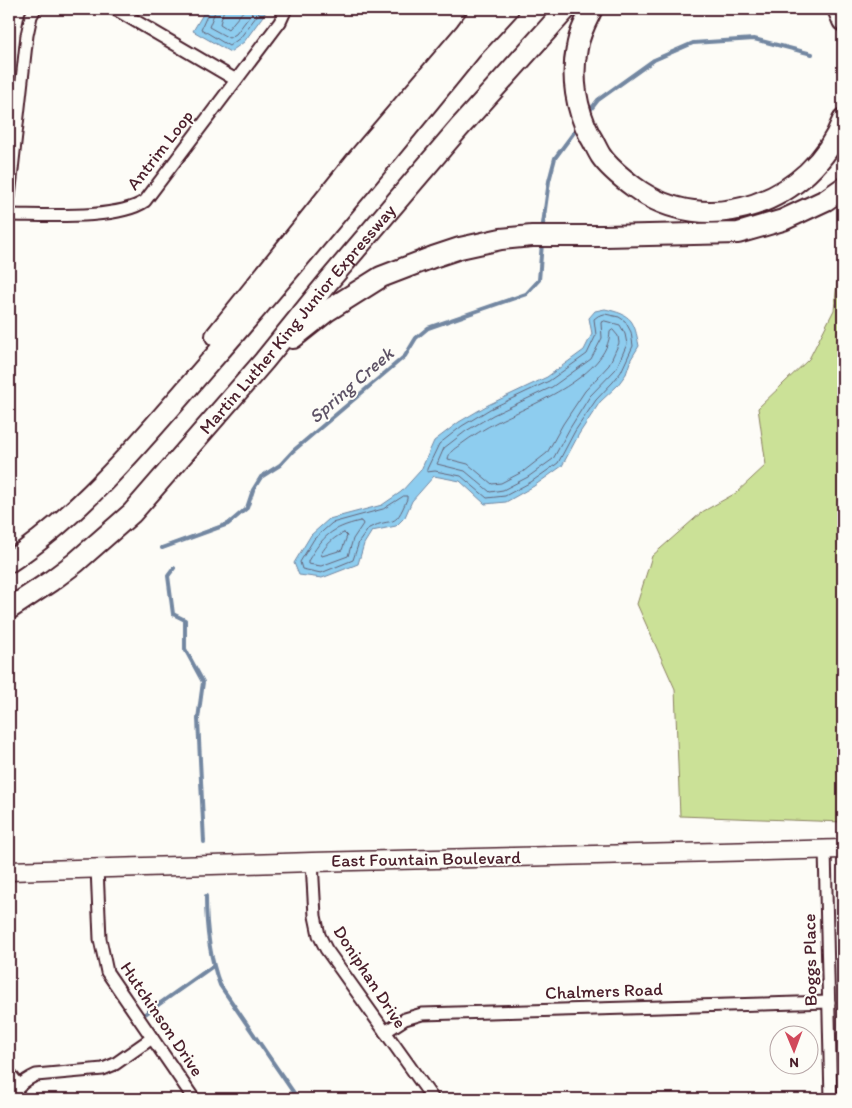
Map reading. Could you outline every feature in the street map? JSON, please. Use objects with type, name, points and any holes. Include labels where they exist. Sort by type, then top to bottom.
[{"type":"highway","points":[[138,446],[181,380],[351,168],[466,32],[483,9]]},
{"type":"highway","points":[[9,562],[36,542],[90,495],[138,446],[243,325],[474,46],[508,9]]},
{"type":"highway","name":"Martin Luther King Junior Expressway","points":[[9,609],[75,563],[132,513],[264,361],[327,283],[459,128],[566,9]]},
{"type":"highway","points":[[592,9],[577,48],[575,83],[580,113],[601,156],[624,180],[657,200],[696,211],[732,210],[771,199],[805,177],[818,163],[834,140],[843,120]]},
{"type":"highway","points":[[838,9],[843,21]]},
{"type":"highway","points":[[264,361],[327,311],[382,277],[460,248],[532,236],[738,233],[783,220],[826,200],[843,188]]},
{"type":"main road","name":"East Fountain Boulevard","points":[[9,871],[843,849]]},
{"type":"street","points":[[9,197],[27,35],[31,16],[35,9]]},
{"type":"street","points":[[115,9],[236,80]]},
{"type":"street","name":"Antrim Loop","points":[[9,216],[112,213],[138,206],[146,201],[280,22],[286,9]]},
{"type":"street","name":"Boggs Place","points":[[825,850],[831,1099]]},
{"type":"street","name":"Doniphan Drive","points":[[312,862],[315,916],[319,935],[326,949],[432,1099]]},
{"type":"street","name":"Hutchinson Drive","points":[[97,868],[100,939],[107,972],[194,1099]]},
{"type":"street","name":"Chalmers Road","points":[[385,1032],[405,1019],[422,1014],[829,1002]]},
{"type":"street","points":[[12,1099],[27,1079],[36,1075],[103,1069],[115,1064],[152,1038]]},
{"type":"street","points":[[9,1073],[20,1086]]},
{"type":"green space","points":[[843,270],[843,822],[680,816],[675,689],[637,604],[652,556],[702,512],[736,493],[766,465],[758,408],[809,359],[834,310],[838,274]]},
{"type":"water","points":[[206,9],[268,9],[244,42],[230,52],[193,31]]},
{"type":"water","points":[[605,309],[626,316],[630,320],[633,324],[639,346],[631,359],[626,374],[617,386],[600,402],[579,434],[562,466],[534,486],[506,502],[485,504],[460,481],[434,476],[412,501],[405,517],[396,526],[372,531],[364,544],[358,564],[322,578],[299,575],[294,563],[311,535],[329,519],[382,505],[401,492],[421,470],[434,441],[459,422],[488,405],[547,377],[584,350],[592,334],[589,318],[595,311]]},
{"type":"waterway","name":"Spring Creek","points":[[588,113],[598,100],[654,60],[693,43],[754,39],[812,54]]},
{"type":"waterway","name":"Spring Creek","points":[[542,231],[549,181],[555,158],[578,127]]},
{"type":"waterway","name":"Spring Creek","points":[[162,548],[228,524],[247,508],[253,490],[261,477],[280,465],[293,451],[405,356],[416,338],[428,328],[526,294],[539,280],[542,243]]},
{"type":"waterway","points":[[174,568],[168,576],[173,614],[185,620],[185,649],[203,682],[198,719],[204,842]]},
{"type":"waterway","points":[[206,896],[209,941],[220,985],[298,1099]]},
{"type":"waterway","points":[[145,1014],[213,966]]}]
